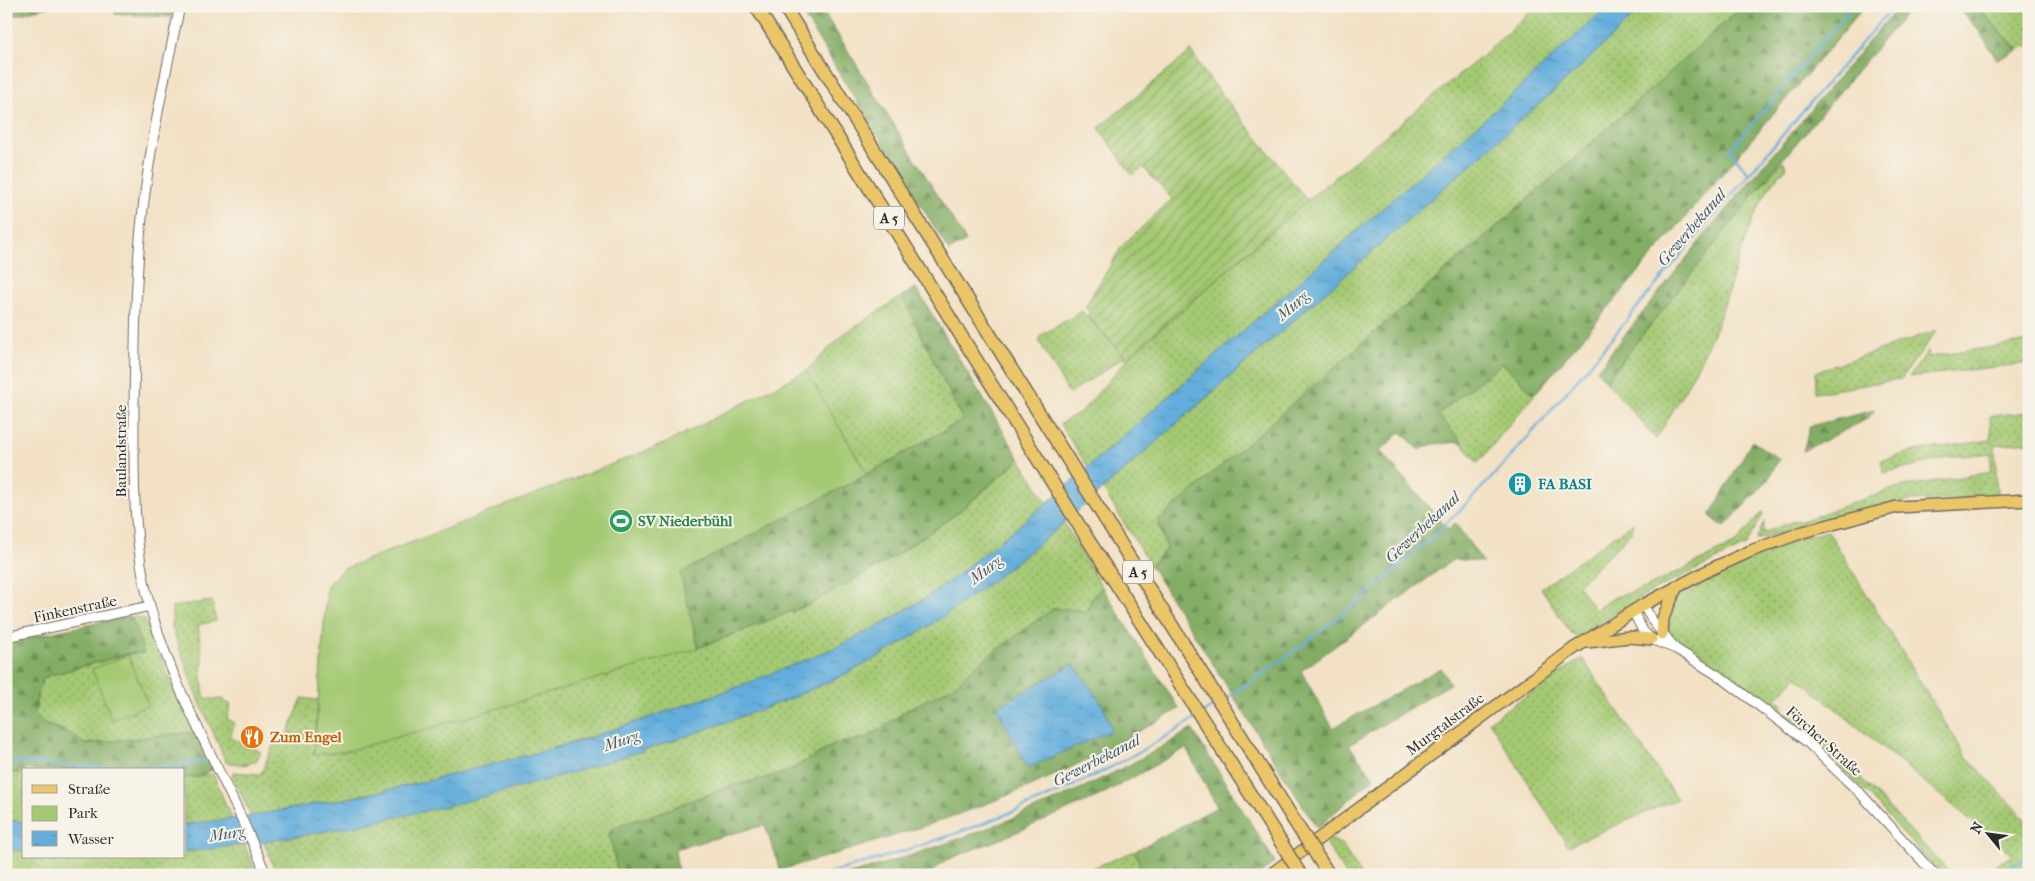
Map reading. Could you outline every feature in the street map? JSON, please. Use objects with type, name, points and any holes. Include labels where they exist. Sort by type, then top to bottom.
[{"type":"highway","name":"A 5","points":[[756,6],[1080,527],[1300,875]]},
{"type":"highway","name":"A 5","points":[[784,6],[1328,875]]},
{"type":"main road","name":"Murgtalstraße","points":[[1270,875],[1495,705],[1583,642],[1677,586],[1751,551],[1842,520],[1897,507],[2029,500]]},
{"type":"main road","points":[[1662,634],[1663,618],[1677,586]]},
{"type":"main road","points":[[1583,642],[1629,637],[1651,639]]},
{"type":"street","name":"Baulandstraße","points":[[180,6],[156,123],[141,225],[137,275],[134,492],[136,536],[150,606],[173,673],[266,875]]},
{"type":"street","name":"Finkenstraße","points":[[6,638],[150,606]]},
{"type":"street","name":"Förcher Straße","points":[[1638,608],[1676,649]]},
{"type":"street","points":[[1638,608],[1643,631],[1651,639]]},
{"type":"street","name":"Förcher Straße","points":[[1651,639],[1676,649],[1722,678],[1807,742],[1860,793],[1934,875]]},
{"type":"green space","points":[[6,6],[51,6],[6,18]]},
{"type":"green space","points":[[114,6],[174,6],[171,17],[115,14]]},
{"type":"green space","points":[[798,6],[820,6],[966,241],[949,251]]},
{"type":"green space","points":[[1536,6],[1608,6],[1512,95],[1088,467],[1060,424],[1083,410],[1128,358],[1307,200],[1481,57]]},
{"type":"green space","points":[[1644,6],[1743,6],[1558,173],[1158,521],[1168,549],[1150,565],[1103,489],[1573,74]]},
{"type":"green space","points":[[1743,6],[1865,6],[1534,395],[1502,363],[1438,414],[1462,442],[1433,444],[1419,450],[1401,432],[1380,451],[1448,529],[1455,523],[1483,562],[1454,559],[1301,671],[1333,728],[1441,668],[1450,684],[1349,745],[1374,778],[1317,828],[1150,565],[1167,549],[1158,521],[1558,173]]},
{"type":"green space","points":[[1899,6],[1912,6],[1772,172],[1606,381],[1597,370],[1712,226]]},
{"type":"green space","points":[[1957,6],[1976,6],[2018,50],[1997,60],[1979,31]]},
{"type":"green space","points":[[1976,6],[2029,6],[2029,45],[2018,50]]},
{"type":"green space","points":[[1191,51],[1204,72],[1307,200],[1126,358],[1087,315],[1090,313],[1085,307],[1122,246],[1172,199],[1143,167],[1132,175],[1099,128]]},
{"type":"green space","points":[[1784,161],[1786,169],[1773,182],[1752,221],[1721,313],[1708,345],[1656,439],[1606,381],[1772,172]]},
{"type":"green space","points":[[916,288],[1020,459],[955,515],[886,562],[808,605],[698,648],[680,573],[867,474],[963,420],[902,296]]},
{"type":"green space","points":[[902,296],[963,420],[867,474],[806,371],[844,334]]},
{"type":"green space","points":[[1082,311],[1124,357],[1069,394],[1039,341],[1040,336]]},
{"type":"green space","points":[[1937,330],[1901,379],[1815,393],[1816,372]]},
{"type":"green space","points":[[2029,341],[2029,363],[1909,377],[1928,351],[1929,357]]},
{"type":"green space","points":[[1502,363],[1534,395],[1478,463],[1437,414]]},
{"type":"green space","name":"SV Niederbühl","points":[[806,371],[867,474],[680,573],[698,648],[469,717],[347,751],[314,755],[327,585],[343,569],[666,443]]},
{"type":"green space","points":[[1875,410],[1867,419],[1803,451],[1810,426]]},
{"type":"green space","points":[[2029,412],[2029,442],[1995,445],[1997,496],[1911,501],[1871,506],[1756,540],[1764,522],[1763,533],[1899,487],[1991,472],[1991,453],[1951,457],[1884,473],[1881,461],[1914,451],[1991,440],[1990,416]]},
{"type":"green space","points":[[1752,441],[1779,459],[1768,480],[1724,527],[1710,516]]},
{"type":"green space","points":[[1020,459],[1047,503],[968,568],[904,611],[836,648],[787,668],[738,687],[590,737],[456,775],[379,792],[251,816],[233,776],[233,772],[261,774],[276,738],[285,741],[302,698],[318,700],[314,755],[698,648],[808,605],[886,562],[955,515]]},
{"type":"green space","points":[[1762,512],[1764,513],[1745,546],[1646,594],[1577,637],[1572,635],[1541,588],[1633,523],[1632,532],[1578,585],[1595,610],[1615,597],[1645,588],[1736,543]]},
{"type":"green space","points":[[1064,523],[1102,587],[1091,599],[1088,611],[983,660],[951,688],[910,708],[867,738],[836,744],[784,773],[728,787],[656,814],[613,827],[609,832],[618,875],[277,875],[263,840],[428,809],[590,767],[697,732],[784,701],[826,683],[867,663],[919,632],[993,580]]},
{"type":"green space","points":[[1828,531],[1965,755],[2029,824],[2029,867],[2015,875],[1979,875],[2013,855],[1797,677],[1775,699],[1783,704],[1781,710],[1812,726],[1811,731],[1804,733],[1673,638],[1668,629],[1668,615],[1678,595],[1691,587],[1783,542]]},
{"type":"green space","points":[[1102,587],[1179,709],[1086,760],[1012,794],[936,822],[819,859],[780,870],[765,825],[675,849],[678,871],[659,875],[618,875],[609,832],[613,827],[656,814],[728,787],[784,773],[836,744],[867,738],[910,708],[951,688],[983,660],[1054,608],[1088,611],[1091,599]]},
{"type":"green space","points":[[212,601],[216,621],[198,625],[203,664],[201,668],[204,696],[208,699],[225,699],[224,702],[231,704],[227,719],[235,723],[230,737],[261,752],[256,761],[244,765],[226,762],[197,696],[172,628],[172,607]]},
{"type":"green space","points":[[131,616],[145,619],[194,732],[84,744],[66,731],[44,724],[35,714],[37,695],[44,677],[127,654],[144,653]]},
{"type":"green space","points":[[131,616],[144,653],[127,654],[44,677],[37,695],[35,714],[44,724],[66,731],[84,744],[194,732],[214,769],[197,777],[185,778],[185,768],[22,768],[22,774],[6,772],[6,642]]},
{"type":"green space","points":[[128,655],[148,705],[112,720],[92,669]]},
{"type":"green space","points":[[1582,658],[1677,799],[1568,846],[1489,721]]},
{"type":"green space","points":[[1192,729],[1275,862],[1259,875],[1143,875],[1135,851],[1217,807],[1186,748],[1099,796],[1003,838],[946,860],[928,875],[846,875],[936,847],[1024,814],[1068,795],[1152,753]]},
{"type":"green space","points":[[1821,736],[1952,875],[1941,875],[1869,795],[1817,744],[1817,739]]},
{"type":"green space","points":[[6,772],[22,774],[22,822],[6,820]]},
{"type":"green space","points":[[213,774],[232,819],[185,825],[185,778]]},
{"type":"green space","points":[[1331,839],[1342,845],[1361,875],[1346,875],[1326,843]]},
{"type":"green space","points":[[244,844],[257,875],[6,875],[6,849],[22,851],[22,858],[185,858],[185,852]]},
{"type":"green space","points":[[1135,851],[1143,875],[1075,875]]},
{"type":"water","name":"Murg","points":[[1608,6],[1644,6],[1573,74],[1064,523],[968,599],[892,649],[844,675],[736,719],[568,774],[441,807],[377,821],[313,834],[185,852],[185,825],[251,816],[360,796],[423,782],[574,743],[730,690],[830,650],[881,625],[936,592],[1047,503],[1512,95]]},
{"type":"water","points":[[1073,664],[1101,702],[1112,730],[1028,768],[997,707]]},
{"type":"water","points":[[6,820],[22,822],[22,851],[6,849]]},
{"type":"waterway","points":[[1748,173],[1730,150],[1853,6]]},
{"type":"waterway","name":"Gewerbekanal","points":[[1224,700],[1295,651],[1365,596],[1432,537],[1493,476],[1559,401],[1751,172],[1894,6]]},
{"type":"waterway","name":"Gewerbekanal","points":[[1203,713],[1217,704]]},
{"type":"waterway","name":"Gewerbekanal","points":[[822,875],[920,846],[1015,811],[1108,769],[1153,745],[1196,718]]},
{"type":"waterway","points":[[6,761],[109,768]]},
{"type":"waterway","points":[[136,768],[207,762]]},
{"type":"waterway","points":[[1995,875],[2029,857]]},
{"type":"place","name":"FA BASI","points":[[1520,484]]},
{"type":"place","name":"SV Niederbühl","points":[[621,521]]},
{"type":"place","name":"Zum Engel","points":[[252,737]]}]
